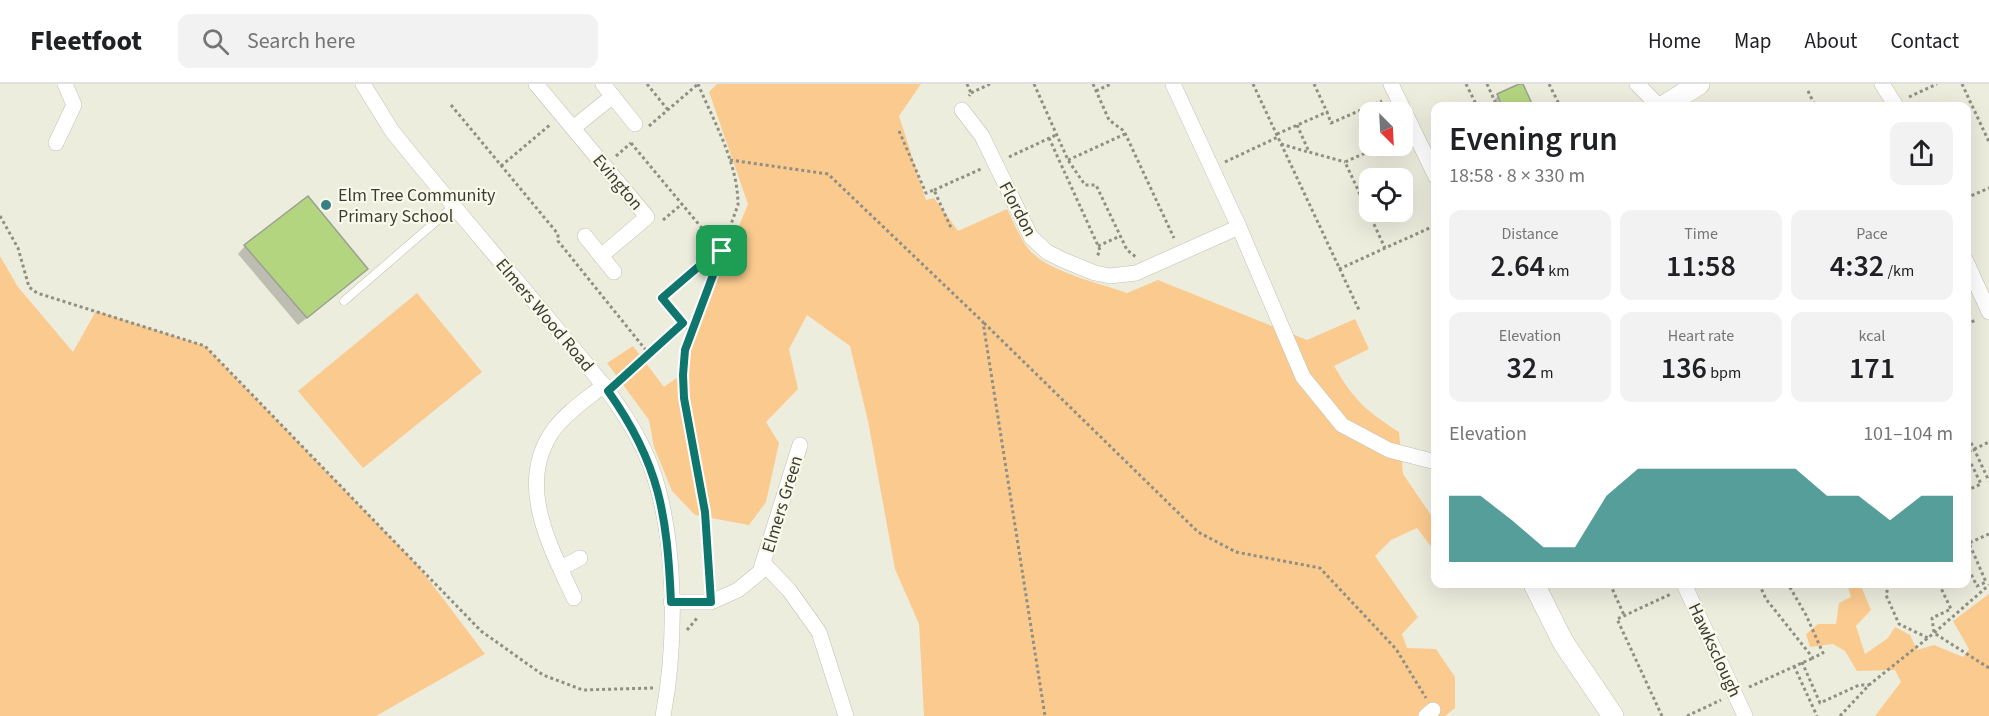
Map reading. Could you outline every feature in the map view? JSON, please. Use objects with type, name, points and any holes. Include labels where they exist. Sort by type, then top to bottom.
[{"type":"street","points":[[56,143],[74,105],[65,84]]},
{"type":"street","name":"Elmers Wood Road","points":[[363,84],[392,131],[606,388],[637,436],[650,464],[666,527],[671,602],[671,659],[663,716]]},
{"type":"street","name":"Evington","points":[[536,84],[647,217],[601,256]]},
{"type":"street","points":[[1173,84],[1239,227],[1303,377],[1342,425],[1389,450],[1431,461]]},
{"type":"street","points":[[1637,84],[1655,102]]},
{"type":"street","points":[[1670,102],[1699,84]]},
{"type":"street","points":[[1882,84],[1893,102]]},
{"type":"street","points":[[1394,89],[1431,167]]},
{"type":"street","points":[[573,128],[608,90],[635,124]]},
{"type":"street","name":"Flordon","points":[[962,110],[982,136],[1031,237],[1047,252],[1091,271],[1110,276],[1136,273],[1239,227]]},
{"type":"street","points":[[585,236],[614,272]]},
{"type":"street","points":[[1971,272],[1989,312]]},
{"type":"street","points":[[574,598],[546,534],[536,501],[538,466],[544,446],[554,429],[571,412],[606,388]]},
{"type":"street","name":"Elmers Green","points":[[671,602],[711,602],[738,590],[760,572],[800,445]]},
{"type":"street","points":[[561,568],[580,558]]},
{"type":"street","name":"Elmers Green","points":[[763,563],[789,590],[819,632],[846,716]]},
{"type":"street","points":[[1536,588],[1563,642],[1613,716]]},
{"type":"street","name":"Hawksclough","points":[[1686,588],[1745,716]]},
{"type":"lane","points":[[344,301],[455,206]]},
{"type":"path","points":[[647,84],[668,110]]},
{"type":"path","points":[[684,634],[711,602],[705,512],[684,398],[685,350],[738,205],[738,190],[730,160],[698,84]]},
{"type":"path","points":[[971,93],[990,84]]},
{"type":"path","points":[[1034,84],[1068,160],[1085,185],[1096,185],[1127,250],[1150,267]]},
{"type":"path","points":[[1093,84],[1109,120],[1125,134],[1181,253]]},
{"type":"path","points":[[1096,91],[1111,84]]},
{"type":"path","points":[[1253,84],[1359,310]]},
{"type":"path","points":[[1314,84],[1331,123],[1394,89]]},
{"type":"path","points":[[1466,84],[1475,102]]},
{"type":"path","points":[[1487,84],[1495,102]]},
{"type":"path","points":[[1549,84],[1558,102]]},
{"type":"path","points":[[1901,102],[1937,84]]},
{"type":"path","points":[[1962,84],[1970,102]]},
{"type":"path","points":[[1808,91],[1813,102]]},
{"type":"path","points":[[1971,103],[1989,142]]},
{"type":"path","points":[[451,105],[558,234],[558,241],[649,354]]},
{"type":"path","points":[[1212,168],[1326,112]]},
{"type":"path","points":[[501,165],[562,115]]},
{"type":"path","points":[[1297,125],[1309,152]]},
{"type":"path","points":[[899,131],[926,193],[934,190],[952,230]]},
{"type":"path","points":[[1068,160],[1125,134]]},
{"type":"path","points":[[1049,138],[1100,250],[1091,271]]},
{"type":"path","points":[[631,143],[720,250]]},
{"type":"path","points":[[1281,144],[1345,162],[1359,156]]},
{"type":"path","points":[[730,160],[828,174],[1198,532],[1236,552],[1320,568],[1396,649],[1430,713]]},
{"type":"path","points":[[1345,162],[1385,248]]},
{"type":"path","points":[[1971,196],[1989,188]]},
{"type":"path","points":[[647,217],[661,222],[682,204]]},
{"type":"path","points":[[0,216],[18,248],[28,287],[37,293],[205,346],[481,632],[543,675],[583,690],[668,688]]},
{"type":"path","points":[[1338,269],[1431,227]]},
{"type":"path","points":[[1098,246],[1120,237]]},
{"type":"path","points":[[692,333],[662,298],[720,250]]},
{"type":"path","points":[[983,322],[1045,716]]},
{"type":"path","points":[[606,388],[683,323]]},
{"type":"path","points":[[1971,450],[1989,442]]},
{"type":"path","points":[[1971,443],[1989,481]]},
{"type":"path","points":[[1971,463],[1981,484],[1971,489]]},
{"type":"path","points":[[1971,542],[1989,534]]},
{"type":"path","points":[[1971,547],[1988,584]]},
{"type":"path","points":[[1971,574],[1977,586],[1988,584]]},
{"type":"path","points":[[1840,716],[1869,685],[1934,633],[1988,584]]},
{"type":"path","points":[[1612,588],[1624,615]]},
{"type":"path","points":[[1662,716],[1617,619],[1679,588]]},
{"type":"path","points":[[1761,588],[1766,599],[1813,658],[1823,653],[1806,615],[1790,588]]},
{"type":"path","points":[[1888,588],[1886,595],[1899,624],[1928,638]]},
{"type":"path","points":[[1941,588],[1951,609],[1932,618],[1934,633],[1989,668]]},
{"type":"path","points":[[1802,662],[1820,702],[1859,685],[1869,685]]},
{"type":"path","points":[[1794,666],[1817,716]]},
{"type":"shaded area","points":[[717,84],[921,84],[899,116],[926,200],[934,198],[958,231],[1007,209],[1024,243],[1046,263],[1073,275],[1127,293],[1158,280],[1307,340],[1355,319],[1369,349],[1334,366],[1362,404],[1399,432],[1403,474],[1431,515],[1431,547],[1417,528],[1391,540],[1375,556],[1418,617],[1402,634],[1407,648],[1436,649],[1455,677],[1455,708],[1445,716],[924,716],[919,624],[895,569],[868,421],[850,346],[807,315],[789,349],[798,389],[766,422],[779,443],[766,502],[749,525],[695,515],[672,491],[654,447],[649,420],[607,363],[633,346],[664,387],[689,369],[692,342],[748,204],[709,92]]},
{"type":"shaded area","points":[[0,256],[18,287],[73,352],[96,311],[205,346],[419,567],[485,654],[376,716],[0,716]]},
{"type":"shaded area","points":[[417,293],[482,372],[363,468],[298,391]]},
{"type":"shaded area","points":[[1848,588],[1862,588],[1871,610],[1856,626],[1865,654],[1888,638],[1895,627],[1910,635],[1917,650],[1934,645],[1963,657],[1969,649],[1953,621],[1989,594],[1989,716],[1875,716],[1901,682],[1895,670],[1857,671],[1845,651],[1833,644],[1810,647],[1806,634],[1818,624],[1836,624],[1839,603],[1851,597]]},
{"type":"building","points":[[1523,84],[1531,102],[1500,102],[1497,94]]},
{"type":"building","points":[[308,196],[368,269],[307,318],[244,245]]},
{"type":"place","name":"Elm Tree Community Primary School","points":[[326,205]]},
{"type":"route","points":[[719,249],[722,251],[685,350],[683,375],[684,398],[705,512],[711,602],[671,602],[666,527],[659,494],[650,464],[637,436],[608,391],[683,323],[662,298],[719,249]]}]
